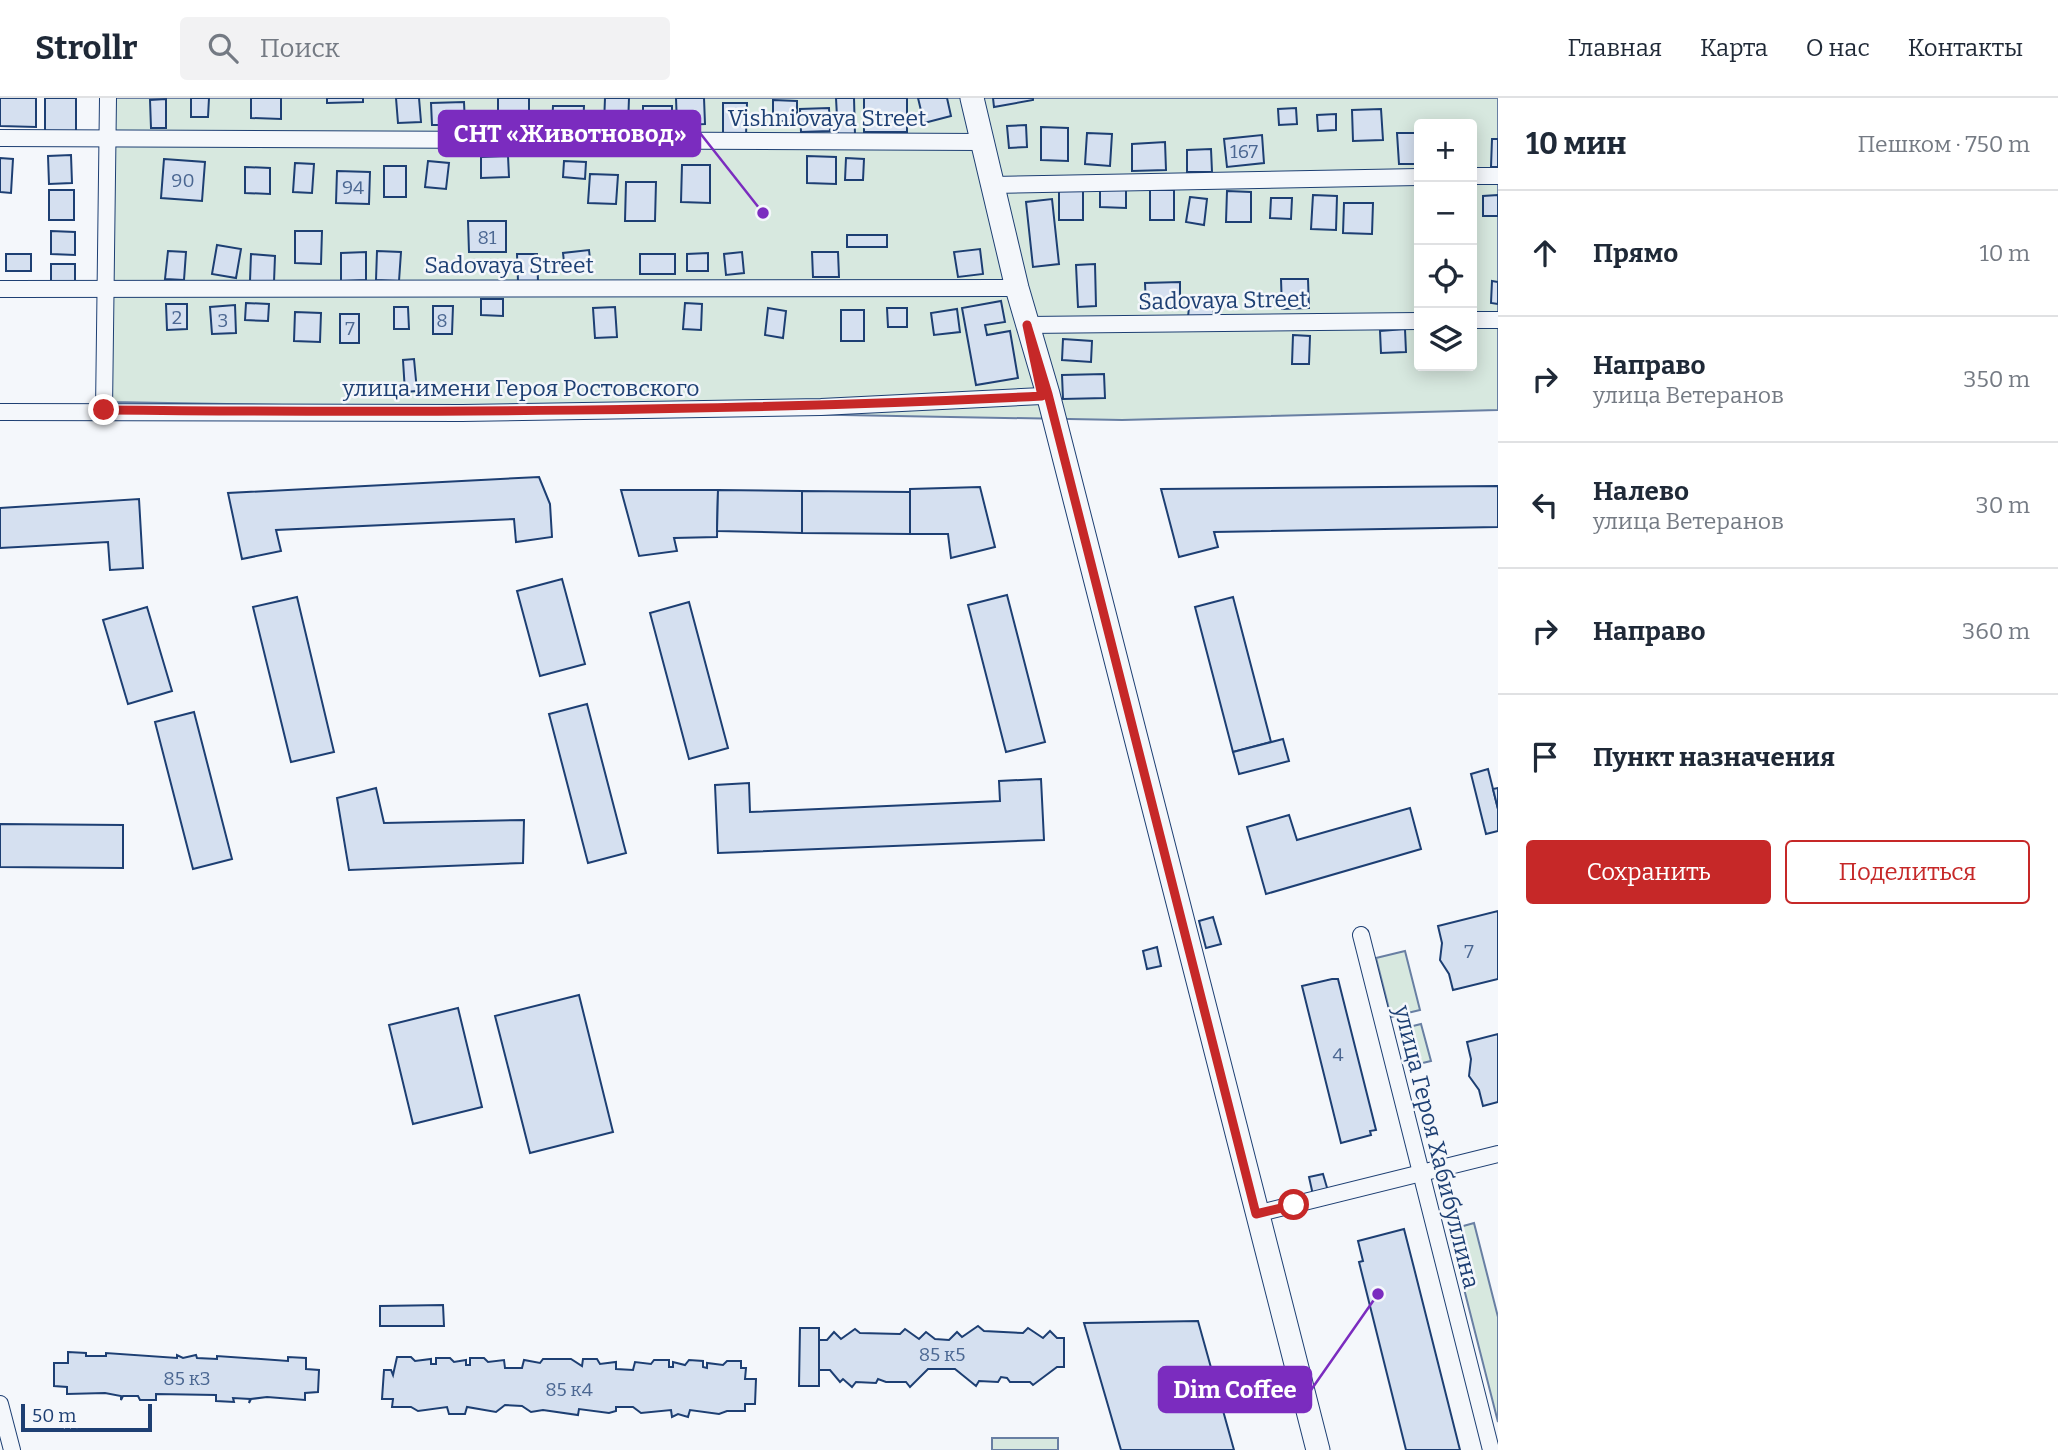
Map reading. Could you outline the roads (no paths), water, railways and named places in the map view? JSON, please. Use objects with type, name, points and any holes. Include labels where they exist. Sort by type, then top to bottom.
[{"type":"street","points":[[104,410],[108,98]]},
{"type":"street","points":[[972,98],[1017,288],[1048,394],[1318,1450]]},
{"type":"street","name":"Vishniovaya Street","points":[[0,138],[982,142]]},
{"type":"street","points":[[1477,176],[1498,176]]},
{"type":"street","points":[[993,185],[1414,177]]},
{"type":"street","name":"Sadovaya Street","points":[[0,289],[1017,288]]},
{"type":"street","points":[[1477,320],[1498,320]]},
{"type":"street","name":"Sadovaya Street","points":[[1027,325],[1414,321]]},
{"type":"street","points":[[1027,325],[1042,396],[1249,1219],[1311,1450]]},
{"type":"street","name":"улица имени Героя Ростовского","points":[[0,412],[104,410],[489,413],[821,407],[1042,396]]},
{"type":"street","name":"улица Героя Хабибуллина","points":[[1361,935],[1491,1450]]},
{"type":"street","points":[[1256,1214],[1498,1154]]},
{"type":"street","points":[[0,1404],[12,1450]]},
{"type":"place","name":"СНТ «Животновод»","points":[[763,213]]},
{"type":"place","name":"Dim Coffee","points":[[1378,1294]]}]
